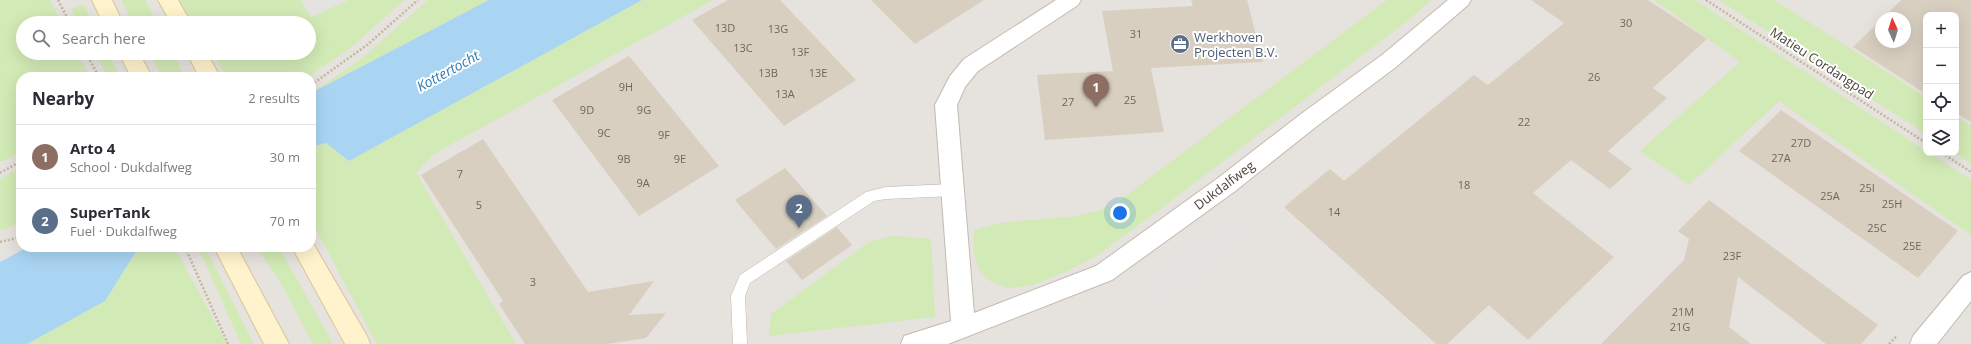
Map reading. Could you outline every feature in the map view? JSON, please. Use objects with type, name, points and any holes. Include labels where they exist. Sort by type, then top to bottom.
[{"type":"main road","points":[[102,0],[110,16]]},
{"type":"main road","points":[[168,0],[177,16]]},
{"type":"main road","points":[[133,60],[139,72]]},
{"type":"main road","points":[[201,60],[207,72]]},
{"type":"main road","points":[[228,252],[277,344]]},
{"type":"main road","points":[[306,252],[358,344]]},
{"type":"street","points":[[963,328],[946,105],[956,82],[971,65],[1071,0]]},
{"type":"street","name":"Dukdalfweg","points":[[913,344],[963,328],[1104,273],[1226,185],[1309,120],[1389,61],[1461,0]]},
{"type":"street","points":[[1922,344],[1971,283]]},
{"type":"lane","points":[[740,344],[738,296],[746,279],[871,196],[886,193],[953,190]]},
{"type":"path","points":[[58,0],[66,16]]},
{"type":"path","points":[[316,81],[367,45],[418,0]]},
{"type":"path","name":"Matieu Cordangpad","points":[[1706,0],[1923,141]]},
{"type":"path","points":[[90,60],[96,72]]},
{"type":"path","points":[[1947,156],[1971,172]]},
{"type":"path","points":[[0,173],[16,163]]},
{"type":"path","points":[[0,242],[16,238]]},
{"type":"path","points":[[187,252],[228,344]]},
{"type":"shaded area","points":[[0,0],[1971,0],[1971,344],[0,344]]},
{"type":"shaded area","points":[[301,0],[348,0],[313,16],[310,16]]},
{"type":"shaded area","points":[[1235,214],[1259,229],[1154,316],[1140,300],[1138,284],[1227,215]]},
{"type":"green space","points":[[0,0],[50,0],[58,16],[16,16],[16,60],[81,60],[87,72],[16,72],[16,155],[0,162]]},
{"type":"green space","points":[[121,0],[145,0],[153,16],[129,16]]},
{"type":"green space","points":[[179,0],[301,0],[310,16],[189,16]]},
{"type":"green space","points":[[348,0],[404,0],[349,49],[315,72],[224,72],[216,60],[316,60],[316,16],[313,16]]},
{"type":"green space","points":[[428,0],[489,0],[316,90],[361,59]]},
{"type":"green space","points":[[642,0],[713,0],[432,155],[416,173],[516,344],[377,344],[316,229],[316,146],[326,143],[349,161]]},
{"type":"green space","points":[[1387,0],[1431,0],[1411,18],[1158,211],[1095,257],[1065,272],[1033,285],[1008,288],[990,281],[979,270],[974,253],[973,237],[975,230],[999,223],[1077,216],[1101,210],[1120,200]]},
{"type":"green space","points":[[1654,0],[1695,0],[1923,149],[1923,156],[1935,156],[1971,180],[1971,235],[1779,101],[1689,185],[1640,151],[1740,62]]},
{"type":"green space","points":[[1719,0],[1774,0],[1923,95],[1923,132]]},
{"type":"green space","points":[[83,4],[89,16],[75,16],[71,9]]},
{"type":"green space","points":[[99,60],[112,60],[118,72],[105,72]]},
{"type":"green space","points":[[153,60],[176,60],[182,72],[159,72]]},
{"type":"green space","points":[[1959,118],[1971,126],[1971,164],[1959,156]]},
{"type":"green space","points":[[16,170],[16,224],[0,231],[0,179]]},
{"type":"green space","points":[[892,236],[931,239],[935,317],[769,336],[771,314],[869,242]]},
{"type":"green space","points":[[136,252],[177,252],[227,344],[27,344],[105,301]]},
{"type":"green space","points":[[200,252],[208,252],[254,344],[241,344]]},
{"type":"green space","points":[[259,252],[282,252],[333,344],[313,344],[282,285]]},
{"type":"water","name":"Kottertocht","points":[[489,0],[642,0],[349,161],[326,143],[316,146],[316,90]]},
{"type":"water","points":[[19,252],[136,252],[105,301],[27,344],[0,344],[0,262]]},
{"type":"building","points":[[728,0],[780,0],[856,80],[784,126],[692,20]]},
{"type":"building","points":[[871,0],[984,0],[915,44]]},
{"type":"building","points":[[1191,0],[1247,0],[1263,62],[1151,68],[1164,132],[1045,140],[1037,75],[1113,71],[1102,11],[1193,6]]},
{"type":"building","points":[[1531,0],[1648,0],[1707,39],[1653,88],[1667,98],[1608,151],[1632,169],[1610,189],[1571,160],[1533,193],[1614,257],[1528,340],[1489,305],[1447,344],[1436,344],[1284,207],[1330,169],[1344,181],[1474,75],[1488,85],[1564,23]]},
{"type":"building","points":[[1901,0],[1971,0],[1971,122],[1959,115],[1959,12],[1923,12],[1923,92],[1853,47],[1875,26],[1875,48],[1911,48],[1911,12],[1889,12]]},
{"type":"building","points":[[629,56],[719,166],[639,216],[552,100]]},
{"type":"building","points":[[1781,110],[1958,231],[1918,278],[1739,151]]},
{"type":"building","points":[[483,139],[588,292],[654,281],[629,315],[666,313],[646,338],[607,344],[525,344],[499,304],[503,301],[421,175]]},
{"type":"building","points":[[785,168],[827,216],[776,249],[735,200]]},
{"type":"building","points":[[1709,200],[1878,325],[1861,344],[1826,344],[1738,277],[1729,327],[1751,344],[1601,344],[1684,260],[1689,239],[1678,231]]},
{"type":"building","points":[[837,227],[852,245],[802,280],[786,261]]},
{"type":"place","name":"Werkhoven Projecten B.V.","points":[[1180,44]]},
{"type":"place","name":"Arto 4","points":[[1096,107]]},
{"type":"place","name":"SuperTank","points":[[799,228]]}]
